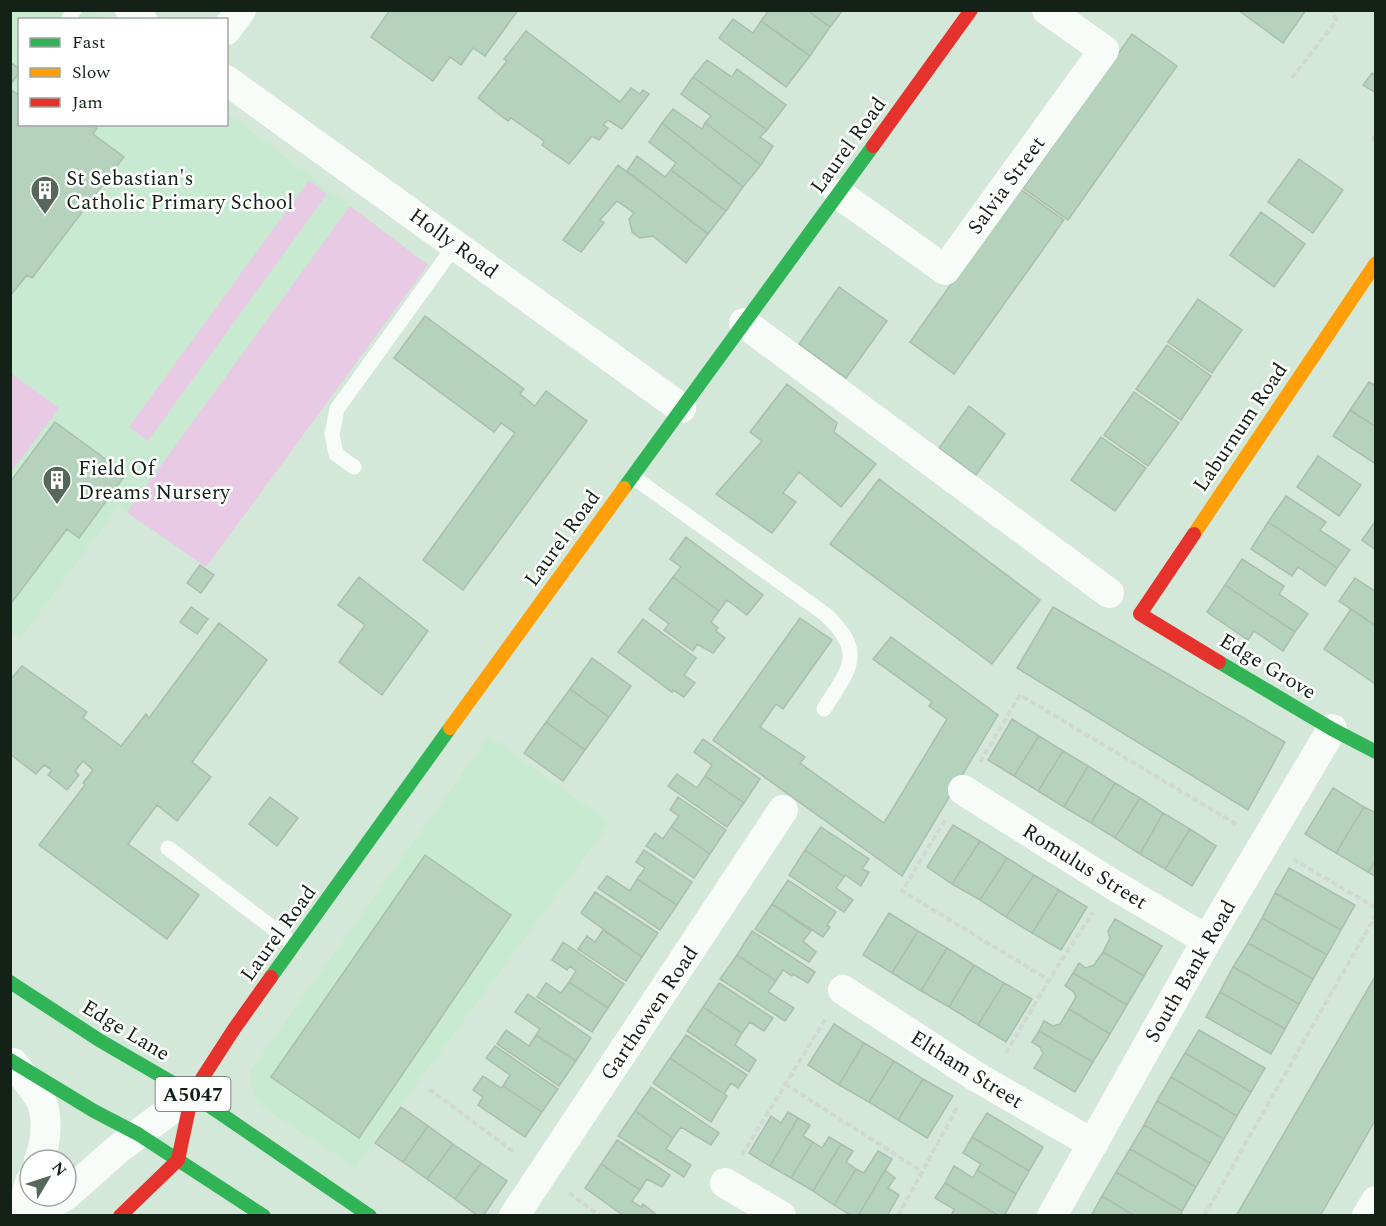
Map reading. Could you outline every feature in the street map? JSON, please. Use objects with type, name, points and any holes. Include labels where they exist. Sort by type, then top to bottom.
[{"type":"main road","name":"Laurel Road","points":[[192,1094],[234,1029],[971,10]]},
{"type":"main road","name":"Laburnum Road","points":[[1140,614],[1376,263]]},
{"type":"main road","name":"Edge Grove","points":[[1140,614],[1332,729],[1376,752]]},
{"type":"main road","name":"Edge Lane","points":[[10,982],[99,1040],[192,1094],[370,1215]]},
{"type":"main road","name":"A5047","points":[[10,1060],[94,1111],[138,1134],[264,1215]]},
{"type":"main road","points":[[120,1215],[178,1160],[192,1094]]},
{"type":"street","points":[[228,27],[241,10]]},
{"type":"street","name":"Salvia Street","points":[[839,194],[945,270],[1104,50],[1047,10]]},
{"type":"street","name":"Holly Road","points":[[228,81],[681,408]]},
{"type":"street","points":[[744,323],[1109,593]]},
{"type":"street","name":"South Bank Road","points":[[1052,1215],[1207,940],[1332,729]]},
{"type":"street","name":"Romulus Street","points":[[963,790],[1112,884],[1207,940]]},
{"type":"street","name":"Garthowen Road","points":[[514,1215],[783,810]]},
{"type":"street","name":"Eltham Street","points":[[843,990],[981,1080],[1093,1144]]},
{"type":"street","points":[[10,1060],[42,1102],[45,1123],[44,1148]]},
{"type":"street","points":[[78,1184],[118,1149],[192,1094]]},
{"type":"street","points":[[725,1182],[781,1215]]},
{"type":"street","points":[[1367,1215],[1376,1201]]},
{"type":"lane","points":[[354,467],[336,454],[332,434],[337,409],[456,244]]},
{"type":"lane","points":[[633,477],[835,623],[845,636],[850,649],[851,663],[824,709]]},
{"type":"lane","points":[[168,848],[295,945]]},
{"type":"path","points":[[1292,78],[1336,21],[1333,10]]},
{"type":"path","points":[[1373,136],[1376,147]]},
{"type":"path","points":[[1265,841],[1376,908]]},
{"type":"path","points":[[898,1215],[921,1171],[1112,884]]},
{"type":"path","points":[[1204,1215],[1376,915]]},
{"type":"path","points":[[725,1182],[843,990]]},
{"type":"path","points":[[785,1084],[921,1171]]},
{"type":"path","points":[[429,1089],[542,1174]]},
{"type":"shaded area","points":[[11,11],[92,11],[102,18],[18,18],[18,126],[228,126],[228,114],[428,265],[206,567],[118,507],[20,639],[11,632],[10,472],[59,408],[11,372]]},
{"type":"shaded area","points":[[309,180],[327,194],[148,441],[129,427]]},
{"type":"shaded area","points":[[350,206],[428,265],[206,567],[127,512]]},
{"type":"shaded area","points":[[10,372],[59,408],[11,472],[10,472]]},
{"type":"shaded area","points":[[489,736],[610,823],[355,1167],[263,1107],[255,1096],[251,1084],[251,1070]]},
{"type":"building","points":[[390,10],[518,10],[485,56],[473,48],[461,65],[450,57],[433,81],[371,37]]},
{"type":"building","points":[[769,10],[807,10],[830,27],[810,56],[761,21]]},
{"type":"building","points":[[807,10],[843,10],[830,27]]},
{"type":"building","points":[[1238,10],[1306,10],[1283,43]]},
{"type":"building","points":[[733,19],[753,33],[761,21],[810,56],[786,87],[719,38]]},
{"type":"building","points":[[526,31],[620,102],[631,88],[640,94],[643,90],[649,94],[622,129],[608,120],[603,125],[608,128],[599,140],[592,136],[569,164],[542,145],[544,141],[511,118],[508,121],[478,98],[507,61],[504,59]]},
{"type":"building","points":[[1132,34],[1177,66],[1068,220],[1023,188]]},
{"type":"building","points":[[707,60],[732,77],[737,69],[786,105],[767,130],[693,77]]},
{"type":"building","points":[[10,62],[18,68],[18,75],[10,85]]},
{"type":"building","points":[[1372,73],[1376,76],[1376,93],[1363,85]]},
{"type":"building","points":[[693,77],[767,130],[760,137],[773,146],[761,165],[705,123],[711,116],[681,94]]},
{"type":"building","name":"St Sebastian's Catholic Primary School","points":[[10,89],[18,95],[18,126],[95,126],[97,128],[93,134],[124,157],[32,278],[27,275],[10,296]]},
{"type":"building","points":[[673,109],[702,129],[705,123],[761,165],[743,187],[662,123]]},
{"type":"building","points":[[662,123],[743,187],[726,211],[671,170],[676,163],[649,142]]},
{"type":"building","points":[[637,156],[665,177],[671,170],[726,211],[708,234],[627,171]]},
{"type":"building","points":[[1299,159],[1343,190],[1313,233],[1268,202]]},
{"type":"building","points":[[618,165],[708,234],[686,263],[653,236],[640,238],[632,232],[629,219],[634,213],[617,201],[600,220],[604,223],[581,252],[563,240]]},
{"type":"building","points":[[1019,188],[1064,220],[954,374],[910,342]]},
{"type":"building","points":[[1261,212],[1305,244],[1274,287],[1230,255]]},
{"type":"building","points":[[839,287],[887,321],[846,378],[799,344]]},
{"type":"building","points":[[1198,299],[1242,330],[1212,373],[1168,342]]},
{"type":"building","points":[[425,316],[524,389],[520,394],[535,406],[546,391],[587,421],[463,590],[423,560],[515,433],[501,423],[494,432],[394,358]]},
{"type":"building","points":[[1167,345],[1211,376],[1181,420],[1136,389]]},
{"type":"building","points":[[1369,382],[1376,386],[1376,427],[1350,410]]},
{"type":"building","points":[[787,384],[837,423],[834,432],[876,464],[841,507],[799,472],[783,493],[796,502],[772,533],[716,494],[762,441],[750,432]]},
{"type":"building","points":[[1134,392],[1179,423],[1148,466],[1104,435]]},
{"type":"building","points":[[969,406],[1005,434],[976,475],[939,448]]},
{"type":"building","points":[[1350,410],[1376,427],[1376,464],[1333,436]]},
{"type":"building","name":"Field Of Dreams Nursery","points":[[55,422],[126,474],[79,538],[67,529],[10,605],[10,482]]},
{"type":"building","points":[[1101,437],[1146,468],[1115,511],[1071,480]]},
{"type":"building","points":[[1318,456],[1361,485],[1339,516],[1297,487]]},
{"type":"building","points":[[879,479],[1040,600],[992,664],[830,544]]},
{"type":"building","points":[[1286,496],[1326,522],[1320,530],[1350,550],[1337,568],[1268,522]]},
{"type":"building","points":[[1268,522],[1337,568],[1325,586],[1298,567],[1292,576],[1251,549]]},
{"type":"building","points":[[1374,523],[1376,524],[1376,550],[1362,540]]},
{"type":"building","points":[[686,537],[763,595],[747,615],[727,600],[719,611],[673,577],[681,567],[670,559]]},
{"type":"building","points":[[1242,559],[1284,586],[1279,594],[1308,614],[1295,632],[1225,585]]},
{"type":"building","points":[[200,565],[214,575],[201,593],[187,583]]},
{"type":"building","points":[[359,577],[428,631],[382,695],[339,662],[365,625],[338,605]]},
{"type":"building","points":[[673,577],[719,611],[711,622],[718,628],[716,631],[725,638],[713,653],[697,644],[693,651],[664,630],[669,624],[649,609]]},
{"type":"building","points":[[1355,578],[1376,592],[1376,626],[1339,601]]},
{"type":"building","points":[[1225,585],[1295,632],[1283,651],[1254,631],[1248,640],[1207,612]]},
{"type":"building","points":[[191,607],[208,619],[197,634],[180,622]]},
{"type":"building","points":[[1053,607],[1285,742],[1248,810],[1017,668]]},
{"type":"building","points":[[1351,609],[1376,626],[1376,681],[1374,683],[1324,649]]},
{"type":"building","points":[[800,618],[832,640],[783,709],[776,704],[760,727],[805,757],[800,763],[884,823],[947,719],[929,706],[932,702],[873,659],[891,637],[998,715],[902,876],[713,740]]},
{"type":"building","points":[[643,619],[696,658],[684,675],[695,683],[684,697],[673,690],[672,692],[618,652]]},
{"type":"building","points":[[219,623],[267,660],[192,762],[211,777],[177,821],[157,805],[128,844],[199,895],[167,939],[39,845],[85,785],[83,783],[93,770],[83,761],[75,771],[79,775],[67,790],[48,775],[52,770],[44,765],[36,774],[10,754],[10,680],[22,666],[87,712],[83,718],[121,746],[146,714],[149,718]]},
{"type":"building","points":[[592,658],[631,686],[609,717],[570,689]]},
{"type":"building","points":[[570,689],[609,717],[585,750],[546,722]]},
{"type":"building","points":[[1012,719],[1039,736],[1014,776],[988,760]]},
{"type":"building","points":[[546,722],[585,750],[563,781],[524,753]]},
{"type":"building","points":[[1039,736],[1063,751],[1038,791],[1014,776]]},
{"type":"building","points":[[703,739],[760,779],[744,803],[705,776],[712,765],[694,752]]},
{"type":"building","points":[[1063,751],[1088,766],[1064,807],[1038,791]]},
{"type":"building","points":[[1088,766],[1115,783],[1091,823],[1064,807]]},
{"type":"building","points":[[677,774],[697,788],[705,776],[744,803],[727,827],[668,786]]},
{"type":"building","points":[[1115,783],[1140,798],[1115,838],[1091,823]]},
{"type":"building","points":[[1333,788],[1364,807],[1336,853],[1305,834]]},
{"type":"building","points":[[270,797],[298,818],[277,846],[249,824]]},
{"type":"building","points":[[678,797],[726,830],[710,854],[671,827],[679,816],[670,810]]},
{"type":"building","points":[[1140,798],[1163,813],[1140,854],[1115,838]]},
{"type":"building","points":[[1364,807],[1376,813],[1376,860],[1368,872],[1336,853]]},
{"type":"building","points":[[1163,813],[1190,829],[1165,869],[1140,854]]},
{"type":"building","points":[[953,825],[980,841],[952,884],[927,867]]},
{"type":"building","points":[[671,827],[710,854],[694,878],[646,846],[655,833],[663,839]]},
{"type":"building","points":[[821,827],[869,859],[862,869],[869,872],[861,886],[805,850]]},
{"type":"building","points":[[1190,829],[1216,846],[1192,886],[1165,869]]},
{"type":"building","points":[[980,841],[1007,858],[980,900],[952,884]]},
{"type":"building","points":[[644,850],[692,882],[677,905],[637,879],[645,868],[636,862]]},
{"type":"building","points":[[805,850],[844,877],[836,888],[853,900],[844,912],[789,875]]},
{"type":"building","points":[[425,855],[511,915],[359,1138],[271,1077]]},
{"type":"building","points":[[1007,858],[1034,875],[1006,917],[980,900]]},
{"type":"building","points":[[1376,860],[1376,877],[1368,872]]},
{"type":"building","points":[[1289,868],[1355,905],[1341,930],[1275,893]]},
{"type":"building","points":[[1034,875],[1059,890],[1032,933],[1006,917]]},
{"type":"building","points":[[607,876],[630,891],[637,879],[677,905],[660,930],[598,888]]},
{"type":"building","points":[[788,880],[836,912],[827,925],[830,927],[823,937],[772,904]]},
{"type":"building","points":[[1059,890],[1087,907],[1061,950],[1032,933]]},
{"type":"building","points":[[595,892],[658,933],[642,957],[581,913]]},
{"type":"building","points":[[1275,893],[1341,930],[1327,955],[1262,918]]},
{"type":"building","points":[[772,904],[811,931],[803,941],[816,952],[809,962],[755,929]]},
{"type":"building","points":[[889,913],[918,931],[892,973],[863,955]]},
{"type":"building","points":[[1262,918],[1327,955],[1313,979],[1248,943]]},
{"type":"building","points":[[1115,919],[1162,946],[1144,976],[1103,952],[1110,938],[1108,931]]},
{"type":"building","points":[[603,930],[642,957],[626,981],[578,949],[587,936],[595,942]]},
{"type":"building","points":[[752,931],[815,972],[808,983],[783,970],[776,981],[737,955]]},
{"type":"building","points":[[918,931],[947,948],[921,991],[892,973]]},
{"type":"building","points":[[563,942],[624,984],[608,1008],[569,982],[576,971],[570,966],[567,970],[552,960]]},
{"type":"building","points":[[1248,943],[1313,979],[1299,1004],[1233,967]]},
{"type":"building","points":[[947,948],[974,965],[949,1007],[921,991]]},
{"type":"building","points":[[1103,952],[1144,976],[1127,1005],[1073,973],[1079,963],[1086,968],[1094,965]]},
{"type":"building","points":[[737,955],[776,981],[768,992],[794,1008],[785,1021],[720,979]]},
{"type":"building","points":[[974,965],[1004,983],[978,1025],[949,1007]]},
{"type":"building","points":[[1233,967],[1299,1004],[1285,1029],[1220,992]]},
{"type":"building","points":[[1073,973],[1127,1005],[1110,1034],[1069,1009],[1076,997],[1073,991],[1065,986]]},
{"type":"building","points":[[1376,975],[1376,1119],[1320,1216],[1236,1216]]},
{"type":"building","points":[[569,982],[608,1008],[592,1032],[537,997],[546,983],[561,993]]},
{"type":"building","points":[[719,983],[773,1018],[764,1031],[750,1022],[742,1033],[703,1007]]},
{"type":"building","points":[[1004,983],[1032,999],[1006,1042],[978,1025]]},
{"type":"building","points":[[1220,992],[1285,1029],[1271,1054],[1206,1017]]},
{"type":"building","points":[[528,994],[591,1038],[576,1061],[536,1035],[540,1029],[515,1012]]},
{"type":"building","points":[[703,1007],[742,1033],[735,1045],[756,1060],[749,1072],[687,1031]]},
{"type":"building","points":[[1069,1009],[1110,1034],[1093,1062],[1039,1031],[1044,1021],[1053,1026],[1060,1024]]},
{"type":"building","points":[[834,1024],[864,1043],[839,1085],[808,1065]]},
{"type":"building","points":[[506,1030],[529,1046],[536,1035],[576,1061],[559,1086],[497,1044]]},
{"type":"building","points":[[1199,1030],[1265,1068],[1251,1092],[1185,1053]]},
{"type":"building","points":[[1039,1031],[1093,1062],[1075,1092],[1034,1068],[1043,1054],[1040,1047],[1032,1042]]},
{"type":"building","points":[[686,1035],[747,1075],[738,1088],[731,1083],[724,1094],[670,1058]]},
{"type":"building","points":[[864,1043],[894,1061],[869,1102],[839,1085]]},
{"type":"building","points":[[495,1046],[558,1089],[542,1112],[503,1086],[510,1075],[486,1058]]},
{"type":"building","points":[[1185,1053],[1251,1092],[1237,1116],[1171,1077]]},
{"type":"building","points":[[670,1058],[727,1096],[711,1122],[653,1083]]},
{"type":"building","points":[[894,1061],[923,1079],[898,1120],[869,1102]]},
{"type":"building","points":[[483,1076],[501,1088],[503,1086],[542,1112],[525,1137],[478,1105],[483,1097],[473,1090]]},
{"type":"building","points":[[1171,1077],[1237,1116],[1224,1139],[1157,1101]]},
{"type":"building","points":[[923,1079],[953,1096],[927,1138],[898,1120]]},
{"type":"building","points":[[651,1087],[719,1133],[711,1145],[681,1127],[673,1138],[635,1111]]},
{"type":"building","points":[[1157,1101],[1224,1139],[1210,1163],[1144,1125]]},
{"type":"building","points":[[401,1107],[428,1126],[403,1162],[375,1143]]},
{"type":"building","points":[[635,1111],[673,1138],[666,1149],[691,1165],[684,1177],[618,1136]]},
{"type":"building","points":[[788,1112],[798,1118],[770,1166],[749,1153],[771,1116],[781,1123]]},
{"type":"building","points":[[987,1113],[1043,1147],[1029,1171],[972,1137]]},
{"type":"building","points":[[798,1118],[810,1125],[803,1136],[813,1142],[791,1178],[770,1166]]},
{"type":"building","points":[[1144,1125],[1210,1163],[1196,1187],[1130,1149]]},
{"type":"building","points":[[428,1126],[453,1144],[427,1179],[403,1162]]},
{"type":"building","points":[[829,1137],[841,1144],[813,1191],[791,1178],[813,1142],[822,1148]]},
{"type":"building","points":[[972,1137],[1029,1171],[1016,1194],[977,1170],[981,1164],[963,1153]]},
{"type":"building","points":[[617,1140],[670,1175],[662,1187],[647,1179],[640,1190],[601,1164]]},
{"type":"building","points":[[453,1144],[481,1163],[455,1199],[427,1179]]},
{"type":"building","points":[[841,1144],[853,1151],[846,1162],[856,1169],[834,1205],[813,1191]]},
{"type":"building","points":[[1130,1149],[1196,1187],[1182,1211],[1116,1172]]},
{"type":"building","points":[[878,1151],[892,1159],[858,1216],[852,1216],[834,1205],[856,1169],[864,1173]]},
{"type":"building","points":[[481,1163],[507,1181],[483,1216],[478,1216],[455,1199]]},
{"type":"building","points":[[601,1164],[640,1190],[632,1201],[641,1207],[643,1204],[658,1216],[624,1216],[585,1188]]},
{"type":"building","points":[[954,1166],[973,1178],[977,1170],[1016,1194],[1004,1216],[999,1216],[945,1183]]},
{"type":"building","points":[[885,1170],[895,1178],[888,1188],[899,1195],[887,1216],[858,1216]]},
{"type":"building","points":[[1116,1172],[1182,1211],[1180,1216],[1135,1216],[1102,1196]]},
{"type":"building","points":[[945,1183],[999,1216],[951,1216],[954,1209],[935,1198]]},
{"type":"building","points":[[1102,1196],[1135,1216],[1091,1216]]},
{"type":"traffic: fast","points":[[624,488],[873,146]]},
{"type":"traffic: fast","points":[[1219,662],[1332,729],[1376,752]]},
{"type":"traffic: fast","points":[[271,977],[450,728]]},
{"type":"traffic: fast","points":[[10,982],[99,1040],[192,1094],[370,1216]]},
{"type":"traffic: fast","points":[[10,1060],[94,1111],[138,1134],[264,1216]]},
{"type":"traffic: slow","points":[[1194,534],[1376,263]]},
{"type":"traffic: slow","points":[[450,728],[624,488]]},
{"type":"traffic: jam","points":[[873,146],[971,10]]},
{"type":"traffic: jam","points":[[1194,534],[1140,614],[1219,662]]},
{"type":"traffic: jam","points":[[120,1216],[178,1160],[192,1094],[271,977]]},
{"type":"place","name":"St Sebastian's Catholic Primary School","points":[[45,216]]},
{"type":"place","name":"Field Of Dreams Nursery","points":[[57,506]]}]
